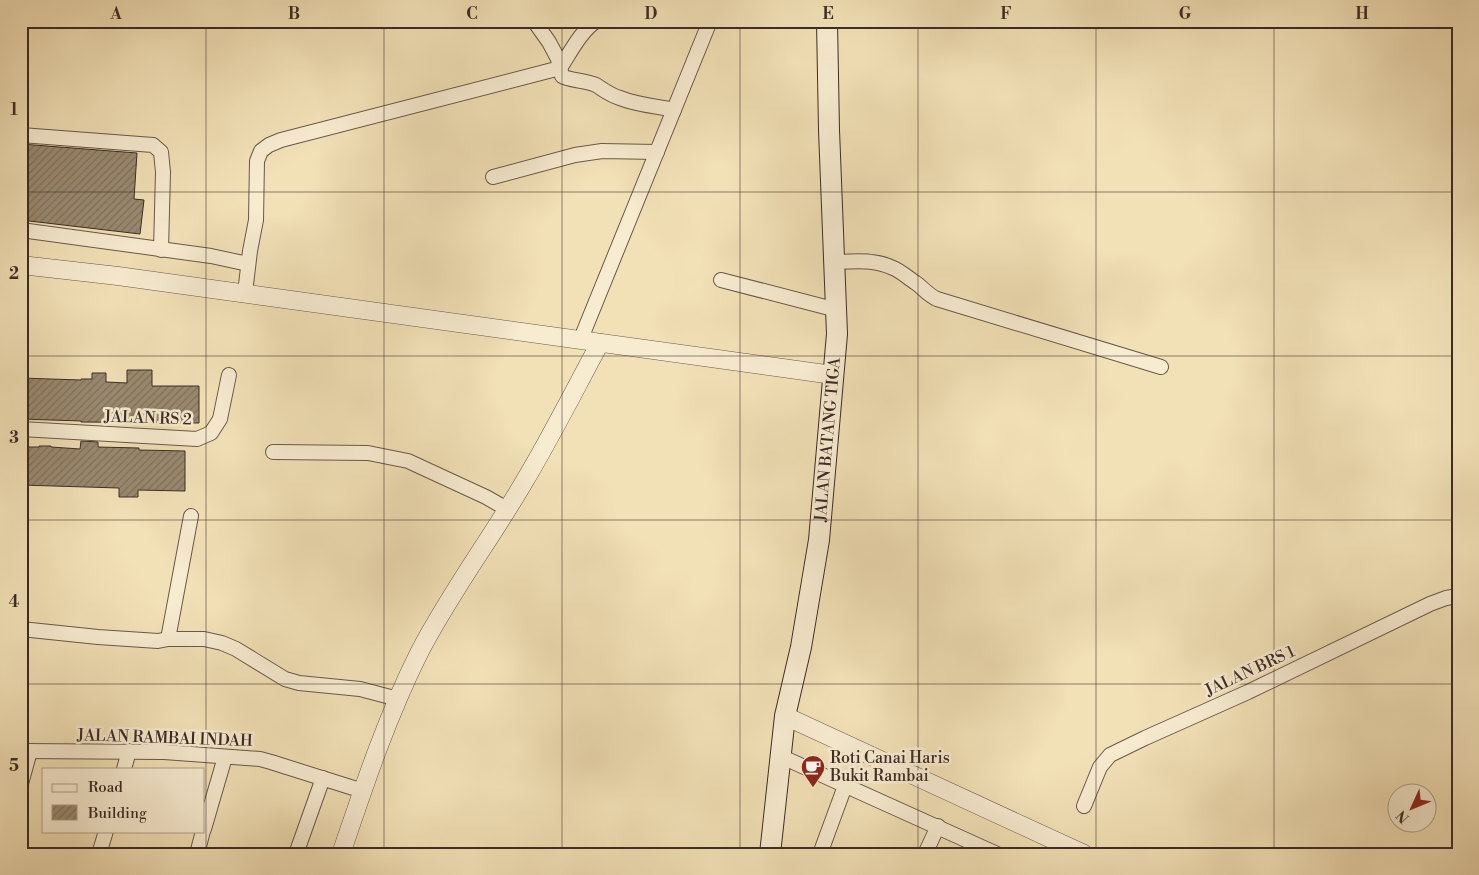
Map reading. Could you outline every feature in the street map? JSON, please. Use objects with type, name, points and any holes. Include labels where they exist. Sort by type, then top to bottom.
[{"type":"main road","name":"JALAN BATANG TIGA","points":[[770,854],[785,716],[801,647],[819,540],[838,334],[829,130],[827,21]]},
{"type":"street","points":[[534,21],[549,42],[558,59],[562,76],[565,78],[596,85],[606,93],[622,99],[674,110]]},
{"type":"street","points":[[245,293],[256,220],[257,161],[262,151],[269,145],[281,140],[560,68],[591,25],[596,21]]},
{"type":"street","points":[[580,341],[710,21]]},
{"type":"street","points":[[21,135],[153,145],[161,152],[163,172],[161,250]]},
{"type":"street","points":[[493,177],[575,155],[602,151],[657,152]]},
{"type":"street","points":[[21,230],[210,256],[248,264]]},
{"type":"street","points":[[835,262],[866,261],[882,263],[895,268],[923,288],[930,296],[937,299],[1161,368]]},
{"type":"street","points":[[21,265],[245,293],[833,375]]},
{"type":"street","points":[[721,280],[837,310]]},
{"type":"street","points":[[341,854],[382,737],[421,651],[452,594],[524,483],[600,343]]},
{"type":"street","name":"JALAN RS 2","points":[[21,429],[197,438],[211,433],[220,419],[229,375]]},
{"type":"street","points":[[273,452],[368,454],[408,461],[486,496],[507,509]]},
{"type":"street","points":[[168,639],[191,516]]},
{"type":"street","name":"JALAN BRS 1","points":[[1084,806],[1100,767],[1110,755],[1248,692],[1430,604],[1458,596]]},
{"type":"street","points":[[21,629],[98,638],[158,641],[204,638],[236,649],[285,679],[299,683],[360,689],[398,699]]},
{"type":"street","points":[[785,716],[1084,854]]},
{"type":"street","points":[[21,784],[26,751]]},
{"type":"street","name":"JALAN RAMBAI INDAH","points":[[26,751],[179,753],[271,762],[363,791]]},
{"type":"street","points":[[124,768],[129,751]]},
{"type":"street","points":[[780,756],[997,854]]},
{"type":"street","points":[[205,827],[225,757]]},
{"type":"street","points":[[296,854],[322,778]]},
{"type":"street","points":[[820,854],[845,786]]},
{"type":"street","points":[[925,854],[938,826]]},
{"type":"street","points":[[99,854],[106,832]]},
{"type":"street","points":[[197,854],[203,832]]},
{"type":"building","points":[[21,144],[137,153],[134,199],[144,200],[140,234],[21,220]]},
{"type":"building","points":[[127,370],[152,370],[152,386],[199,386],[199,423],[81,422],[21,419],[21,378],[81,380],[92,379],[92,373],[106,373],[106,382],[127,383]]},
{"type":"building","points":[[81,441],[98,442],[98,447],[185,451],[185,491],[138,490],[138,497],[119,497],[119,488],[21,485],[21,447],[51,446],[80,449]]},
{"type":"place","name":"Roti Canai Haris Bukit Rambai","points":[[813,788]]}]
